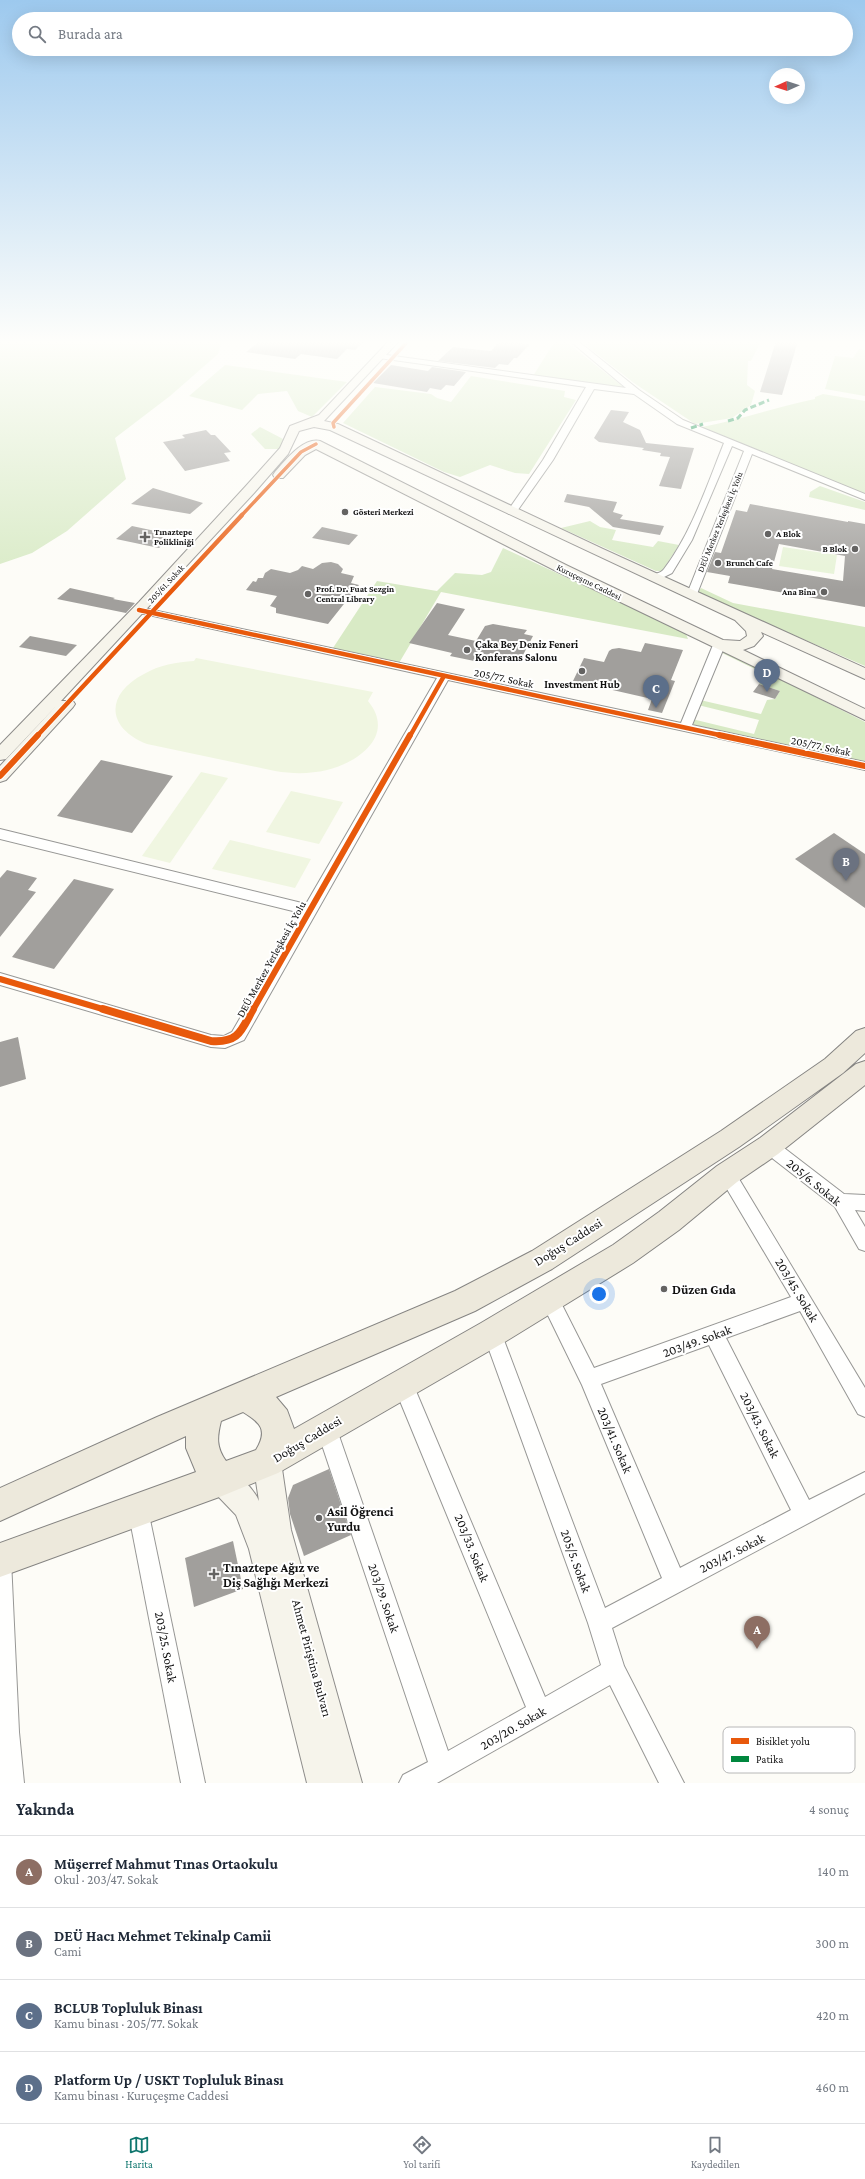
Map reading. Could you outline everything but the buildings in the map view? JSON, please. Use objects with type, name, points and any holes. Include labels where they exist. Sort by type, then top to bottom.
[{"type":"main road","points":[[297,430],[309,424]]},
{"type":"main road","points":[[297,430],[322,424]]},
{"type":"main road","points":[[324,424],[334,427],[512,512],[865,674]]},
{"type":"main road","points":[[297,430],[296,441],[316,444],[334,439],[338,433],[334,427]]},
{"type":"main road","name":"205/61. Sokak","points":[[0,776],[286,449],[297,430]]},
{"type":"main road","name":"205/61. Sokak","points":[[0,755],[145,612],[301,452],[316,444]]},
{"type":"main road","name":"Kuruçeşme Caddesi","points":[[316,444],[563,569],[865,715]]},
{"type":"main road","points":[[563,569],[558,561],[566,553],[579,551],[598,552]]},
{"type":"main road","points":[[720,645],[740,647],[750,643],[755,636],[753,629],[740,617]]},
{"type":"main road","name":"Doğuş Caddesi","points":[[242,1396],[465,1300],[542,1260],[730,1140],[834,1066],[865,1038]]},
{"type":"main road","name":"Doğuş Caddesi","points":[[267,1462],[492,1333],[623,1254],[669,1221],[727,1174],[770,1146],[865,1071]]},
{"type":"main road","points":[[0,1505],[168,1428],[209,1412],[242,1396],[266,1406],[274,1415],[278,1427],[278,1439],[274,1451],[267,1462],[222,1480],[0,1560]]},
{"type":"main road","points":[[209,1412],[200,1436],[200,1448],[204,1459],[222,1480]]},
{"type":"main road","name":"Ahmet Piriştina Bulvarı","points":[[267,1462],[277,1530],[346,1783]]},
{"type":"main road","name":"Ahmet Piriştina Bulvarı","points":[[222,1480],[246,1505],[264,1549],[322,1783]]},
{"type":"street","points":[[512,512],[548,460],[569,424]]},
{"type":"street","points":[[685,424],[865,497]]},
{"type":"street","name":"DEÜ Merkez Yerleşkesi İç Yolu","points":[[654,578],[666,573],[685,544],[708,495],[729,443]]},
{"type":"street","name":"DEÜ Merkez Yerleşkesi İç Yolu","points":[[692,594],[749,451]]},
{"type":"street","name":"205/77. Sokak","points":[[145,612],[865,766]]},
{"type":"street","points":[[685,727],[720,645]]},
{"type":"street","name":"DEÜ Merkez Yerleşkesi İç Yolu","points":[[0,979],[211,1041],[225,1042],[238,1036],[444,676]]},
{"type":"street","name":"DEÜ Merkez Yerleşkesi İç Yolu","points":[[0,834],[310,910]]},
{"type":"street","name":"205/6. Sokak","points":[[770,1146],[841,1202],[865,1243]]},
{"type":"street","name":"203/45. Sokak","points":[[727,1174],[804,1301],[865,1407]]},
{"type":"street","points":[[841,1202],[865,1203]]},
{"type":"street","name":"203/41. Sokak","points":[[549,1299],[589,1379],[675,1583]]},
{"type":"street","name":"203/49. Sokak","points":[[589,1379],[714,1335],[804,1301]]},
{"type":"street","name":"205/5. Sokak","points":[[492,1333],[599,1623],[614,1670],[672,1783]]},
{"type":"street","name":"203/43. Sokak","points":[[714,1335],[805,1515]]},
{"type":"street","name":"203/33. Sokak","points":[[404,1384],[540,1713]]},
{"type":"street","name":"203/29. Sokak","points":[[326,1427],[442,1768]]},
{"type":"street","name":"203/47. Sokak","points":[[599,1623],[865,1482]]},
{"type":"street","name":"203/25. Sokak","points":[[138,1510],[193,1783]]},
{"type":"street","points":[[0,1560],[4,1733],[12,1783]]},
{"type":"street","name":"203/20. Sokak","points":[[411,1783],[442,1768],[614,1670]]},
{"type":"green space","points":[[0,424],[133,424],[115,438],[126,479],[67,531],[32,553],[0,564]]},
{"type":"green space","points":[[345,424],[561,424],[529,474],[515,473],[490,465],[460,477],[444,472]]},
{"type":"green space","points":[[715,424],[865,424],[865,494],[702,427]]},
{"type":"green space","points":[[260,427],[285,440],[284,449],[265,449],[251,434]]},
{"type":"green space","points":[[820,486],[865,502],[865,510],[809,497],[810,492]]},
{"type":"green space","points":[[590,521],[600,527],[616,530],[612,540],[653,547],[658,541],[679,545],[662,571],[656,571],[561,528]]},
{"type":"green space","points":[[783,547],[837,555],[834,574],[779,566]]},
{"type":"green space","points":[[503,548],[662,622],[686,634],[688,639],[441,592],[399,663],[331,651],[377,581],[437,591],[455,573],[482,575],[491,572]]},
{"type":"green space","points":[[701,588],[733,603],[865,627],[865,666],[697,593]]},
{"type":"green space","points":[[722,649],[865,722],[865,762],[690,724],[692,719],[754,734],[759,720],[698,705],[700,700],[761,714],[767,700],[775,699],[780,691],[759,684],[765,674],[720,652]]},
{"type":"green space","points":[[196,658],[373,692],[368,701],[376,713],[378,725],[376,736],[361,754],[351,761],[327,770],[308,773],[295,773],[275,771],[147,744],[134,737],[124,729],[118,720],[116,710],[117,701],[122,691],[131,682],[156,668],[175,663],[194,661]]},
{"type":"green space","points":[[201,772],[228,778],[170,863],[142,856]]},
{"type":"green space","points":[[291,791],[343,802],[319,844],[266,832]]},
{"type":"green space","points":[[230,840],[311,859],[295,888],[212,869]]},
{"type":"marked path","points":[[691,428],[702,424]]},
{"type":"cycle path","points":[[0,776],[301,452],[316,444]]},
{"type":"cycle path","points":[[139,610],[865,766]]},
{"type":"cycle path","points":[[0,979],[211,1041],[225,1042],[238,1036],[444,676]]},
{"type":"place","name":"Gösteri Merkezi","points":[[345,512]]},
{"type":"place","name":"A Blok","points":[[768,534]]},
{"type":"place","name":"Tınaztepe Polikliniği","points":[[145,537]]},
{"type":"place","name":"B Blok","points":[[855,549]]},
{"type":"place","name":"Brunch Cafe","points":[[718,563]]},
{"type":"place","name":"Ana Bina","points":[[824,592]]},
{"type":"place","name":"Prof. Dr. Fuat Sezgin Central Library","points":[[308,594]]},
{"type":"place","name":"Çaka Bey Deniz Feneri Konferans Salonu","points":[[467,650]]},
{"type":"place","name":"Investment Hub","points":[[582,671]]},
{"type":"place","name":"Platform Up / USKT Topluluk Binası","points":[[767,692]]},
{"type":"place","name":"BCLUB Topluluk Binası","points":[[656,708]]},
{"type":"place","name":"DEÜ Hacı Mehmet Tekinalp Camii","points":[[846,881]]},
{"type":"place","name":"Düzen Gıda","points":[[664,1289]]},
{"type":"place","name":"Asil Öğrenci Yurdu","points":[[319,1518]]},
{"type":"place","name":"Tınaztepe Ağız ve Diş Sağlığı Merkezi","points":[[214,1574]]},
{"type":"place","name":"Müşerref Mahmut Tınas Ortaokulu","points":[[757,1649]]}]
